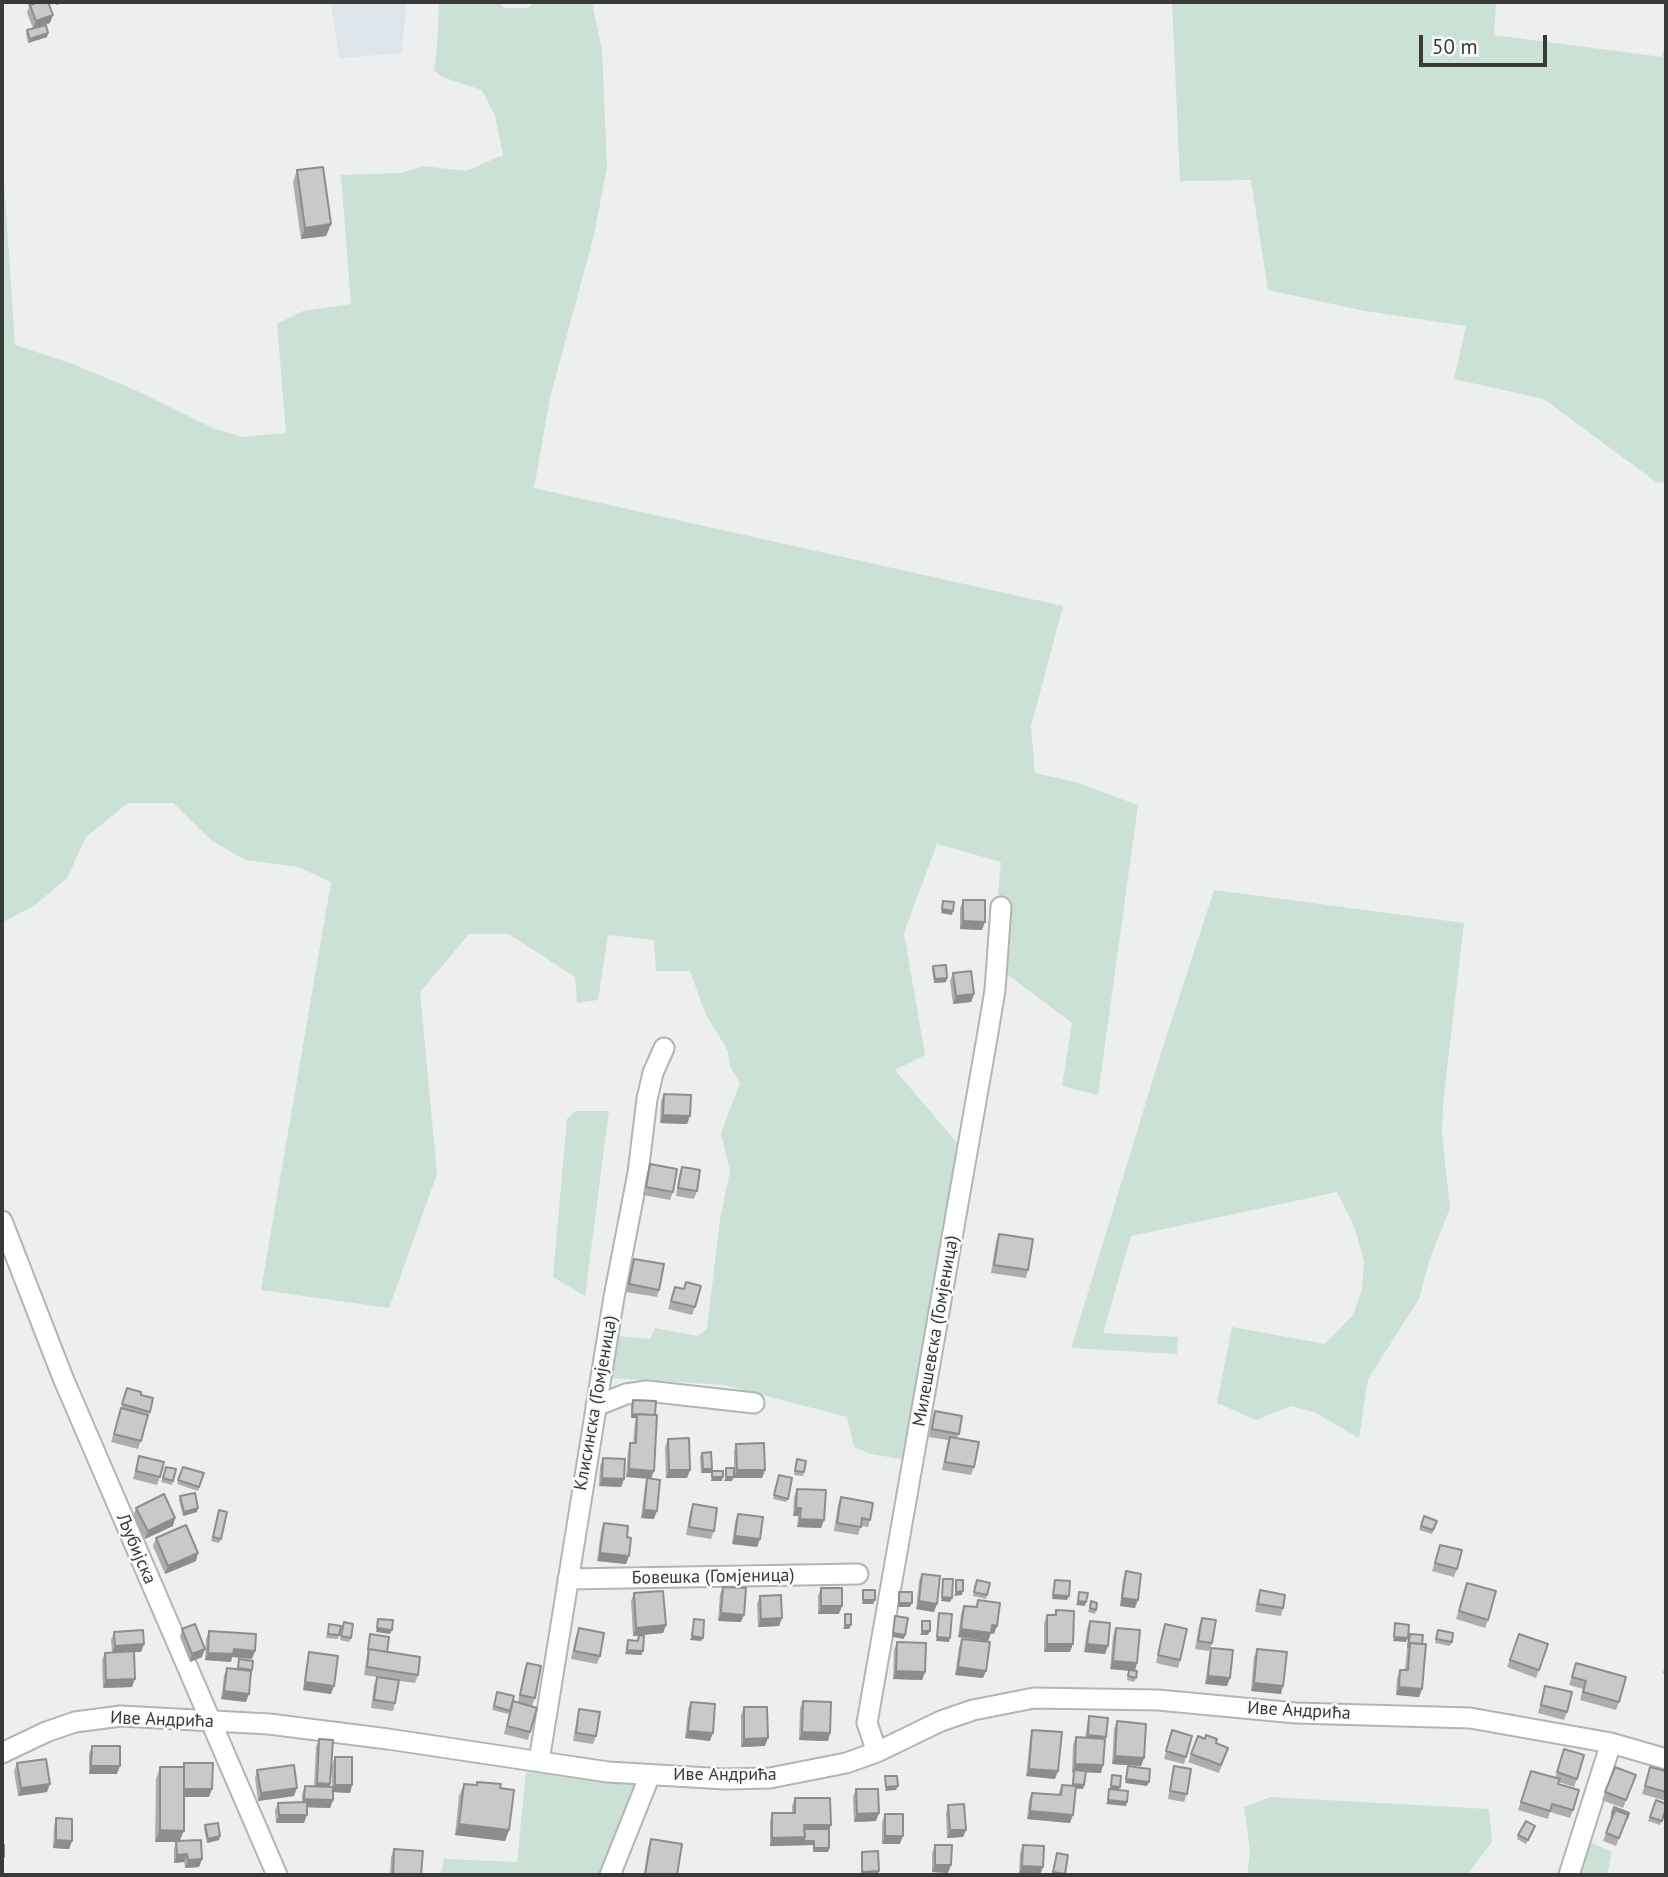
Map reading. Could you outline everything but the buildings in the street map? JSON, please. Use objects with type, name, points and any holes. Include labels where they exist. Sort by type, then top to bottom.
[{"type":"street","name":"Милешевска (Гомјеница)","points":[[877,1752],[867,1723],[995,990],[1001,906]]},
{"type":"street","name":"Клисинска (Гомјеница)","points":[[539,1761],[596,1406],[638,1174],[647,1098],[653,1073],[664,1048]]},
{"type":"street","name":"Љубијска","points":[[2,1221],[63,1378],[277,1875]]},
{"type":"street","points":[[596,1406],[626,1394],[647,1391],[754,1403]]},
{"type":"street","name":"Бовешка (Гомјеница)","points":[[568,1579],[858,1574]]},
{"type":"street","name":"Иве Андрића","points":[[2,1753],[46,1732],[87,1720],[121,1716],[282,1726],[650,1775],[725,1779],[770,1778],[825,1769],[877,1752],[962,1713],[999,1703],[1034,1699],[1158,1700],[1296,1713],[1470,1718],[1611,1743],[1666,1759]]},
{"type":"street","points":[[1569,1875],[1611,1743]]},
{"type":"street","points":[[610,1875],[650,1775]]},
{"type":"shaded area","points":[[331,2],[406,2],[402,53],[339,58]]},
{"type":"green space","points":[[439,2],[500,2],[504,8],[528,8],[535,2],[592,2],[602,50],[607,167],[594,235],[550,398],[534,488],[1063,606],[1031,726],[1035,773],[1075,782],[1138,805],[1098,1095],[1062,1086],[1072,1023],[991,962],[1001,862],[937,844],[904,933],[925,1055],[895,1070],[958,1144],[907,1460],[871,1454],[854,1447],[847,1417],[724,1385],[611,1378],[617,1336],[650,1339],[655,1328],[698,1336],[707,1329],[720,1219],[730,1171],[721,1133],[740,1083],[730,1066],[728,1051],[706,1015],[690,971],[656,971],[654,940],[608,935],[598,1000],[577,1003],[575,977],[509,934],[469,934],[420,992],[437,1174],[389,1308],[261,1290],[331,882],[298,867],[245,860],[211,840],[173,803],[128,803],[86,837],[67,878],[35,905],[2,923],[2,152],[15,345],[70,363],[135,390],[215,429],[243,437],[286,433],[277,324],[303,311],[351,304],[341,175],[401,173],[423,166],[466,171],[503,155],[495,116],[482,90],[442,77],[434,70]]},
{"type":"green space","points":[[1172,2],[1496,2],[1494,35],[1662,57],[1666,39],[1666,483],[1656,482],[1544,399],[1454,379],[1466,326],[1365,311],[1268,290],[1251,180],[1180,181]]},
{"type":"green space","points":[[1214,890],[1464,923],[1443,1104],[1442,1134],[1450,1208],[1430,1258],[1419,1299],[1368,1379],[1359,1438],[1314,1412],[1291,1406],[1256,1420],[1217,1403],[1232,1327],[1325,1344],[1353,1315],[1362,1289],[1364,1261],[1354,1226],[1337,1192],[1131,1236],[1103,1333],[1178,1337],[1177,1354],[1071,1348]]},
{"type":"green space","points":[[575,1111],[609,1111],[585,1296],[553,1277],[567,1119]]},
{"type":"green space","points":[[526,1772],[639,1783],[605,1875],[441,1875],[444,1859],[517,1862]]},
{"type":"green space","points":[[1271,1797],[1489,1809],[1492,1842],[1467,1875],[1247,1875],[1250,1852],[1244,1807]]},
{"type":"green space","points":[[1586,1840],[1612,1852],[1607,1875],[1574,1875]]}]
